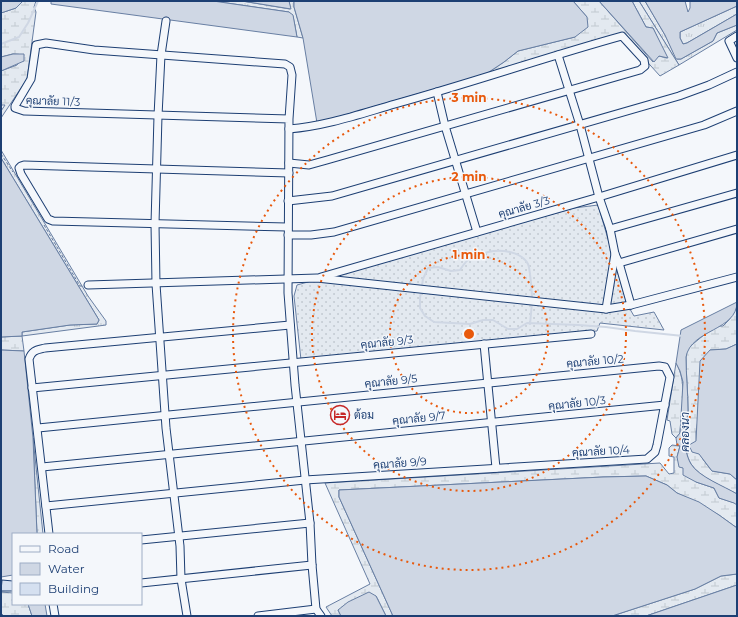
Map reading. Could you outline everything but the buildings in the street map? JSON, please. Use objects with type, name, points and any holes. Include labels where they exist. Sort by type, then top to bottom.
[{"type":"street","points":[[166,20],[161,55],[158,116],[155,224],[156,284],[162,375],[187,616]]},
{"type":"street","points":[[289,129],[315,126],[437,92],[558,54],[622,36],[644,60],[644,66],[640,70],[319,163],[289,163]]},
{"type":"street","points":[[737,36],[729,41],[737,58]]},
{"type":"street","name":"คุณาลัย 11/3","points":[[158,116],[24,111],[18,110],[15,106],[31,78],[36,45],[46,43],[94,50],[161,55]]},
{"type":"street","points":[[558,54],[580,125],[588,159],[610,229],[615,254],[631,305]]},
{"type":"street","points":[[161,55],[284,64],[288,65],[292,70],[289,119],[287,227],[290,325],[296,402],[310,523],[316,609],[321,616]]},
{"type":"street","points":[[288,201],[332,196],[580,125],[679,96],[709,85],[737,72]]},
{"type":"street","points":[[437,92],[445,126],[477,232]]},
{"type":"street","points":[[288,235],[310,235],[334,232],[704,125],[737,111]]},
{"type":"street","points":[[158,116],[289,119]]},
{"type":"street","name":"คุณาลัย 3/3","points":[[317,278],[599,197],[737,154]]},
{"type":"street","points":[[287,227],[53,221],[48,219],[21,174],[20,166],[24,164],[289,173]]},
{"type":"street","points":[[610,229],[737,193]]},
{"type":"street","points":[[619,263],[737,229]]},
{"type":"street","points":[[606,309],[615,254]]},
{"type":"street","points":[[88,285],[317,278],[606,309],[631,305],[737,277]]},
{"type":"street","points":[[49,533],[29,359],[34,351],[45,348],[290,325]]},
{"type":"street","name":"คุณาลัย 9/3","points":[[32,388],[591,334]]},
{"type":"street","points":[[484,344],[496,468]]},
{"type":"street","name":"คุณาลัย 10/2","points":[[488,382],[659,366],[666,367],[669,373],[665,405]]},
{"type":"street","name":"คุณาลัย 9/5","points":[[38,428],[488,382]]},
{"type":"street","name":"คุณาลัย 10/3","points":[[492,422],[665,405]]},
{"type":"street","name":"คุณาลัย 10/4","points":[[496,468],[647,459],[655,452],[665,405]]},
{"type":"street","name":"คุณาลัย 9/7","points":[[42,467],[492,422]]},
{"type":"street","name":"คุณาลัย 9/9","points":[[46,506],[305,480],[496,468]]},
{"type":"street","points":[[142,540],[310,523]]},
{"type":"street","points":[[142,583],[312,565]]},
{"type":"street","points":[[54,605],[55,616]]},
{"type":"street","points":[[258,616],[301,614],[316,609]]},
{"type":"green space","points":[[23,1],[36,1],[34,7],[36,12],[27,79],[1,118],[1,111],[5,105],[1,105],[1,71],[17,65],[24,55],[13,54],[1,57],[1,13],[16,8]]},
{"type":"green space","points":[[213,1],[242,1],[290,9],[289,1],[294,1],[294,7],[303,38],[297,37],[293,16],[289,12]]},
{"type":"green space","points":[[573,1],[599,1],[653,62],[659,56],[667,58],[653,28],[646,27],[632,1],[639,1],[679,65],[660,76],[622,34],[486,74],[518,51],[575,37],[587,17]]},
{"type":"green space","points":[[639,1],[645,1],[677,59],[681,59],[713,41],[717,33],[737,25],[737,30],[679,65]]},
{"type":"green space","points":[[737,6],[737,14],[683,44],[680,38],[680,32]]},
{"type":"green space","points":[[1,150],[88,296],[106,321],[106,325],[22,336],[22,332],[70,325],[97,324],[99,320],[1,158]]},
{"type":"green space","points":[[598,205],[627,304],[634,316],[654,312],[664,330],[600,323],[597,331],[301,360],[294,296],[297,285],[574,208]]},
{"type":"green space","points":[[737,307],[737,344],[726,349],[710,350],[696,432],[698,449],[702,457],[712,471],[730,474],[737,480],[737,494],[712,481],[695,469],[691,464],[686,451],[685,437],[688,410],[686,364],[687,349],[705,334],[719,326],[723,326],[729,320]]},
{"type":"green space","points":[[22,336],[24,351],[1,350],[1,337]]},
{"type":"green space","points":[[676,363],[682,379],[683,397],[680,433],[676,438],[672,434],[670,421],[667,420]]},
{"type":"green space","points":[[33,438],[43,533],[37,533]]},
{"type":"green space","points":[[672,445],[680,446],[677,457],[683,468],[696,482],[714,488],[719,498],[737,505],[737,528],[719,515],[677,493],[667,485],[646,476],[339,490],[339,497],[393,616],[386,616],[376,596],[338,610],[341,616],[332,616],[326,607],[370,584],[325,483],[660,463],[669,474],[674,473],[674,457],[669,456],[669,448]]},
{"type":"green space","points":[[737,574],[737,585],[646,616],[612,616],[695,589],[721,576]]},
{"type":"green space","points":[[1,592],[12,593],[12,605],[28,605],[32,616],[4,616],[1,613]]},
{"type":"water","points":[[1,1],[23,1],[16,8],[1,13]]},
{"type":"water","points":[[51,1],[213,1],[289,12],[293,15],[297,37],[51,4]]},
{"type":"water","points":[[242,1],[289,1],[291,9]]},
{"type":"water","points":[[294,1],[573,1],[587,17],[588,27],[575,37],[518,51],[486,74],[317,123],[303,38],[294,7]]},
{"type":"water","points":[[599,1],[632,1],[646,27],[653,28],[668,58],[659,56],[654,62]]},
{"type":"water","points":[[645,1],[685,1],[688,12],[690,8],[690,1],[737,1],[737,6],[680,32],[680,38],[683,44],[737,14],[737,25],[717,33],[713,41],[681,59],[676,59],[665,35]]},
{"type":"water","points":[[13,54],[24,54],[24,61],[1,71],[1,57]]},
{"type":"water","points":[[1,158],[99,320],[97,324],[70,325],[22,332],[22,336],[1,337]]},
{"type":"water","name":"คลองนา","points":[[737,302],[735,312],[730,319],[696,341],[690,348],[686,357],[688,410],[685,444],[688,457],[695,469],[706,477],[737,494],[737,505],[719,498],[714,488],[696,482],[683,475],[683,468],[679,467],[677,457],[680,446],[677,445],[676,438],[680,433],[683,382],[676,363],[681,330]]},
{"type":"water","points":[[737,344],[737,480],[730,474],[712,471],[699,454],[692,452],[689,445],[696,441],[700,361],[710,350],[726,349]]},
{"type":"water","points":[[1,350],[24,351],[33,438],[37,533],[12,533],[12,575],[1,577]]},
{"type":"water","points":[[646,476],[667,485],[677,493],[699,502],[737,528],[737,574],[721,576],[695,589],[612,616],[393,616],[339,497],[339,490]]},
{"type":"water","points":[[737,585],[737,616],[646,616]]},
{"type":"water","points":[[369,592],[376,596],[386,616],[341,616],[338,610],[348,602]]},
{"type":"water","points":[[28,605],[45,605],[47,616],[32,616]]},
{"type":"waterway","points":[[1,44],[19,37],[28,23],[38,1]]},
{"type":"waterway","points":[[532,298],[529,266],[525,260],[510,252],[493,251],[478,256],[473,256],[460,270],[451,271],[438,267],[428,268],[423,279],[420,308],[425,316],[434,322],[470,324],[483,320],[493,320],[508,329],[517,329],[527,323],[578,325],[683,336]]},
{"type":"waterway","points":[[530,324],[532,303]]},
{"type":"place","name":"ต้อม","points":[[340,415]]}]
